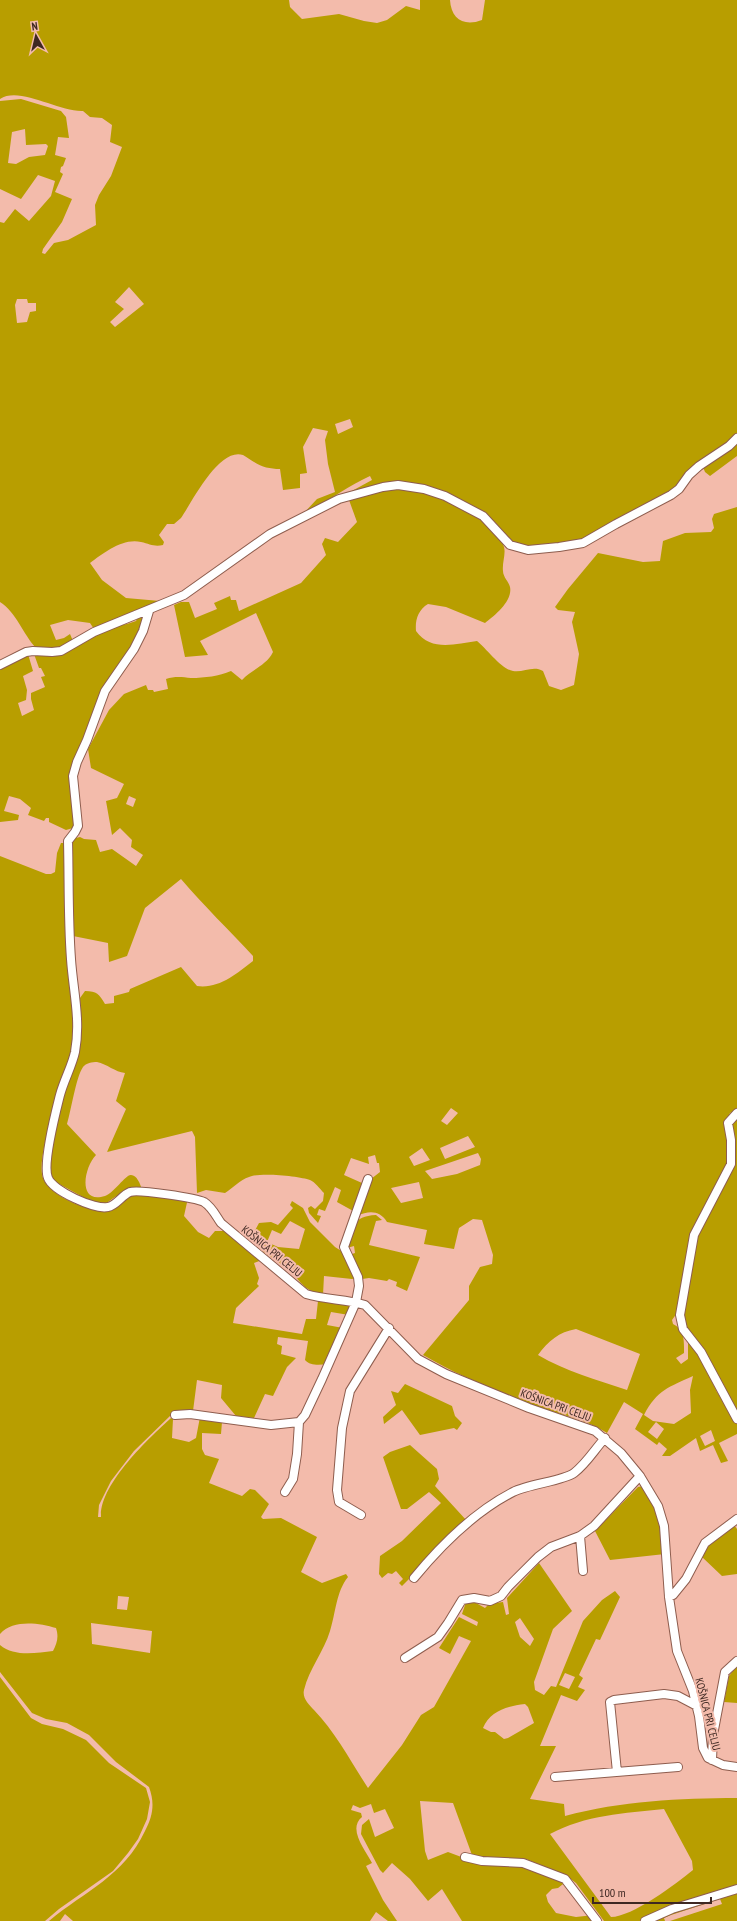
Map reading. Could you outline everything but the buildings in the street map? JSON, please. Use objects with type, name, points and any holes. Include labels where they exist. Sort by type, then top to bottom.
[{"type":"street","points":[[0,665],[26,652],[61,651],[94,632],[149,611],[184,595],[270,534],[339,499],[383,487],[405,486],[424,489],[445,496],[483,516],[510,545],[518,548],[528,550],[583,543],[671,495],[679,489],[689,475],[699,466],[729,446],[737,438]]},
{"type":"street","name":"KOŠNICA PRI CELJU","points":[[149,611],[143,631],[134,649],[105,691],[73,776],[78,826],[68,841],[71,960],[78,1027],[75,1053],[60,1094],[46,1168],[48,1178],[52,1184],[69,1196],[98,1207],[111,1207],[131,1191],[191,1198],[206,1204],[221,1223],[306,1294],[321,1298],[366,1304],[418,1359],[446,1374],[529,1408],[595,1431],[605,1438],[621,1453],[640,1476],[658,1506],[664,1526],[669,1597],[677,1651],[693,1691],[697,1706],[703,1748],[708,1758],[723,1765],[737,1767]]},
{"type":"street","points":[[737,1113],[728,1123],[731,1140],[731,1164],[694,1235],[680,1315],[683,1329],[701,1352],[737,1419]]},
{"type":"street","points":[[175,1415],[190,1414],[271,1425],[298,1422],[305,1415],[356,1302],[359,1286],[358,1277],[344,1247],[368,1179]]},
{"type":"street","points":[[361,1514],[339,1502],[337,1490],[342,1428],[350,1391],[389,1328]]},
{"type":"street","points":[[285,1492],[292,1479],[296,1454],[298,1422]]},
{"type":"street","points":[[414,1578],[438,1549],[465,1524],[513,1492],[529,1485],[574,1473],[605,1438]]},
{"type":"street","points":[[405,1658],[438,1636],[462,1600],[474,1598],[490,1601],[497,1599],[538,1556],[551,1547],[580,1536],[594,1526],[640,1476]]},
{"type":"street","points":[[669,1597],[673,1595],[686,1579],[705,1544],[737,1519]]},
{"type":"street","points":[[580,1536],[583,1571]]},
{"type":"street","points":[[712,1760],[713,1735],[725,1672],[737,1660]]},
{"type":"street","points":[[616,1772],[610,1702],[614,1700],[664,1694],[678,1696],[697,1706]]},
{"type":"street","points":[[555,1777],[678,1767]]},
{"type":"street","points":[[465,1857],[482,1861],[523,1862],[565,1880],[597,1921]]},
{"type":"street","points":[[645,1921],[672,1909],[737,1889]]},
{"type":"shaded area","points":[[0,0],[289,0],[290,7],[302,19],[339,14],[377,23],[387,20],[406,6],[420,10],[420,0],[450,0],[451,7],[456,17],[464,22],[475,22],[482,20],[485,0],[737,0],[737,433],[735,437],[666,495],[580,540],[557,545],[526,546],[515,543],[508,538],[495,522],[483,513],[421,486],[350,492],[372,480],[370,476],[303,514],[317,499],[335,492],[328,464],[325,440],[328,431],[313,428],[303,447],[307,473],[300,474],[300,488],[283,490],[280,469],[263,466],[243,455],[234,455],[225,459],[216,467],[199,489],[181,518],[174,524],[167,524],[159,535],[164,542],[163,545],[160,546],[134,541],[127,542],[114,547],[90,563],[102,580],[126,598],[160,601],[94,629],[90,623],[68,620],[50,625],[56,640],[64,638],[70,634],[73,641],[53,650],[36,648],[11,611],[0,602],[0,222],[4,223],[15,209],[29,221],[51,196],[55,181],[38,175],[21,199],[0,189],[0,101],[21,99],[61,111],[66,117],[69,138],[58,137],[55,155],[66,158],[60,172],[63,174],[55,192],[72,199],[62,222],[43,249],[42,253],[45,254],[54,243],[68,240],[96,225],[95,205],[99,195],[111,176],[122,147],[110,142],[112,125],[102,118],[90,117],[83,111],[62,108],[28,97],[8,96],[0,99]],"holes":[[[25,129],[26,145],[46,144],[48,146],[45,155],[29,157],[16,164],[8,163],[12,132]],[[129,287],[144,304],[115,327],[110,322],[124,309],[115,302]],[[17,299],[27,299],[28,303],[36,303],[36,311],[30,312],[27,322],[17,323],[15,305]],[[350,419],[353,427],[338,434],[335,424]]]},
{"type":"shaded area","points":[[737,442],[737,456],[710,476],[705,472],[703,467]]},
{"type":"shaded area","points":[[396,489],[413,490],[445,499],[481,519],[499,537],[504,547],[505,553],[503,573],[510,587],[510,592],[509,598],[502,608],[485,623],[446,607],[428,604],[420,612],[416,623],[416,631],[422,638],[429,642],[444,645],[477,641],[504,667],[513,671],[539,669],[543,671],[549,686],[561,690],[574,685],[579,654],[572,622],[575,612],[558,610],[555,607],[598,553],[643,562],[660,561],[663,541],[685,533],[711,532],[714,528],[712,519],[714,514],[737,507],[737,1110],[730,1113],[726,1122],[730,1157],[704,1213],[677,1313],[672,1320],[673,1324],[680,1329],[684,1340],[684,1353],[676,1358],[681,1364],[688,1359],[688,1341],[704,1364],[717,1392],[737,1423],[737,1434],[719,1443],[728,1461],[721,1463],[713,1445],[700,1451],[696,1438],[670,1456],[662,1456],[667,1449],[659,1442],[657,1445],[635,1429],[643,1414],[624,1402],[607,1433],[584,1422],[544,1409],[482,1385],[423,1355],[469,1300],[469,1286],[480,1267],[492,1264],[493,1255],[482,1220],[473,1219],[459,1228],[454,1249],[424,1244],[427,1230],[387,1222],[378,1214],[370,1212],[357,1216],[371,1179],[380,1172],[379,1163],[377,1163],[375,1155],[368,1157],[369,1164],[351,1158],[344,1175],[362,1183],[363,1187],[355,1212],[337,1202],[341,1190],[335,1187],[325,1211],[319,1209],[317,1215],[321,1216],[318,1223],[309,1213],[308,1208],[311,1206],[315,1209],[323,1201],[324,1193],[314,1182],[310,1180],[280,1175],[261,1175],[249,1177],[243,1180],[225,1193],[206,1190],[197,1193],[195,1137],[192,1131],[107,1152],[126,1109],[116,1101],[125,1073],[95,1062],[89,1063],[83,1067],[80,1072],[67,1124],[96,1155],[88,1168],[86,1176],[87,1190],[90,1195],[96,1197],[105,1196],[129,1175],[133,1175],[137,1178],[142,1189],[122,1193],[104,1205],[92,1202],[52,1180],[50,1171],[52,1144],[64,1093],[77,1053],[81,1027],[80,998],[85,991],[97,994],[105,1004],[114,1003],[114,996],[129,992],[130,989],[181,967],[197,986],[205,986],[227,980],[253,961],[253,956],[181,879],[145,908],[127,956],[109,962],[108,943],[73,936],[72,839],[80,837],[84,839],[96,840],[100,852],[112,849],[136,866],[143,855],[131,847],[132,840],[120,828],[112,835],[106,801],[117,798],[124,784],[91,768],[88,749],[109,710],[124,694],[146,685],[148,690],[153,690],[154,692],[168,689],[166,679],[172,677],[207,677],[231,671],[242,680],[267,661],[273,652],[256,613],[200,641],[208,655],[185,657],[174,605],[181,602],[189,602],[195,618],[217,609],[214,603],[230,596],[231,600],[236,600],[239,611],[301,583],[326,555],[322,544],[325,538],[338,542],[357,522],[349,500],[372,492]],"holes":[[[129,796],[136,799],[133,807],[126,804]],[[451,1108],[458,1113],[447,1125],[441,1121]],[[468,1136],[475,1147],[445,1159],[440,1148]],[[422,1148],[430,1160],[414,1166],[409,1157]],[[478,1153],[481,1159],[480,1165],[457,1174],[432,1179],[425,1171]],[[419,1182],[423,1198],[401,1203],[391,1188]],[[576,1329],[640,1354],[627,1390],[570,1370],[538,1355],[550,1341],[564,1332]],[[693,1376],[690,1390],[691,1413],[674,1424],[653,1421],[644,1415],[654,1400],[664,1390]],[[656,1422],[664,1429],[657,1439],[648,1432]],[[711,1430],[715,1441],[705,1446],[700,1436]]]},
{"type":"shaded area","points":[[138,617],[144,618],[145,620],[132,647],[102,689],[84,738],[74,760],[73,828],[66,830],[49,822],[49,818],[46,818],[44,821],[28,815],[31,808],[20,799],[9,796],[4,811],[19,815],[18,820],[0,822],[0,667],[28,654],[33,671],[23,676],[27,690],[26,700],[18,703],[22,716],[34,710],[31,693],[45,687],[41,677],[45,676],[41,668],[39,668],[34,654],[51,655],[114,626],[136,621]]},
{"type":"shaded area","points":[[61,843],[66,843],[74,1027],[71,1054],[46,1136],[43,1153],[43,1178],[52,1190],[60,1196],[77,1205],[102,1211],[108,1211],[116,1207],[133,1195],[188,1198],[184,1216],[198,1232],[209,1238],[215,1231],[227,1231],[262,1260],[254,1263],[259,1278],[257,1284],[259,1286],[236,1308],[233,1323],[302,1334],[306,1319],[316,1319],[318,1301],[352,1306],[349,1315],[331,1312],[327,1325],[343,1328],[327,1364],[312,1364],[305,1360],[308,1341],[278,1337],[277,1344],[282,1346],[281,1354],[296,1358],[287,1367],[273,1396],[265,1394],[254,1418],[236,1416],[221,1398],[222,1385],[197,1380],[193,1411],[171,1415],[134,1451],[111,1481],[99,1505],[98,1517],[101,1517],[103,1504],[116,1477],[150,1437],[171,1418],[173,1419],[172,1438],[189,1442],[196,1438],[200,1417],[222,1422],[221,1434],[202,1433],[202,1449],[205,1455],[219,1459],[209,1483],[242,1496],[250,1489],[255,1490],[269,1504],[261,1517],[263,1519],[281,1518],[317,1537],[301,1572],[322,1583],[346,1574],[348,1577],[341,1589],[332,1624],[324,1646],[306,1682],[304,1696],[306,1701],[336,1738],[368,1788],[402,1745],[421,1715],[434,1707],[471,1641],[459,1636],[450,1654],[439,1648],[459,1617],[477,1626],[478,1622],[462,1614],[466,1602],[477,1598],[476,1603],[485,1608],[489,1604],[503,1602],[506,1615],[509,1614],[507,1598],[539,1563],[572,1611],[553,1629],[534,1682],[535,1690],[544,1695],[551,1686],[556,1687],[583,1621],[602,1600],[615,1591],[620,1597],[600,1640],[596,1639],[579,1675],[583,1678],[578,1687],[585,1690],[577,1701],[561,1695],[540,1746],[556,1746],[530,1799],[564,1804],[565,1816],[607,1807],[651,1801],[737,1798],[737,1887],[646,1921],[604,1921],[576,1883],[567,1876],[526,1859],[492,1859],[472,1855],[453,1803],[420,1801],[425,1851],[428,1860],[448,1852],[464,1858],[516,1862],[567,1881],[558,1888],[552,1889],[546,1895],[548,1902],[556,1913],[576,1917],[594,1915],[598,1921],[462,1921],[442,1889],[428,1901],[410,1879],[392,1863],[383,1873],[380,1870],[361,1834],[362,1825],[369,1819],[375,1837],[394,1828],[385,1809],[374,1813],[371,1804],[360,1808],[353,1805],[351,1810],[361,1813],[362,1817],[356,1828],[359,1840],[372,1863],[366,1866],[383,1900],[397,1921],[388,1921],[376,1912],[370,1921],[73,1921],[65,1914],[60,1921],[49,1921],[103,1882],[126,1860],[136,1847],[148,1825],[152,1809],[152,1799],[149,1787],[116,1762],[89,1735],[67,1723],[46,1719],[32,1713],[0,1672],[0,1645],[6,1649],[18,1653],[53,1651],[56,1643],[57,1631],[56,1628],[42,1625],[19,1624],[5,1629],[0,1634],[0,856],[46,874],[51,874],[55,872],[57,853]],"holes":[[[118,1596],[129,1597],[127,1610],[117,1609]],[[520,1618],[534,1639],[530,1646],[520,1637],[515,1622]],[[91,1623],[152,1631],[150,1653],[92,1644]],[[565,1673],[575,1677],[569,1689],[559,1685]],[[525,1704],[528,1707],[534,1723],[504,1739],[495,1732],[491,1732],[483,1728],[486,1722],[495,1713],[512,1706]],[[664,1809],[692,1861],[693,1870],[654,1899],[642,1906],[620,1916],[611,1917],[550,1834],[591,1819]]]},
{"type":"shaded area","points":[[737,1115],[737,1413],[685,1328],[683,1316],[696,1235],[733,1162],[730,1126]]},
{"type":"shaded area","points":[[292,1201],[303,1208],[310,1222],[335,1247],[343,1252],[356,1278],[352,1279],[324,1276],[323,1295],[305,1287],[289,1270],[260,1249],[261,1236],[252,1236],[259,1223],[271,1222],[278,1225],[293,1208],[290,1205]],"holes":[[[290,1221],[305,1229],[299,1249],[278,1247],[267,1242],[272,1230],[281,1234]]]},
{"type":"shaded area","points":[[376,1215],[382,1220],[376,1221],[369,1245],[420,1257],[407,1291],[396,1286],[397,1282],[389,1279],[387,1281],[369,1278],[362,1279],[349,1255],[355,1253],[354,1246],[347,1248],[352,1229],[355,1224],[362,1218]]},
{"type":"shaded area","points":[[405,1384],[452,1406],[455,1416],[462,1423],[457,1430],[454,1428],[420,1435],[402,1410],[384,1424],[383,1417],[396,1405],[391,1391],[398,1393]]},
{"type":"shaded area","points":[[410,1445],[437,1469],[439,1479],[435,1486],[467,1521],[402,1586],[399,1583],[403,1579],[396,1571],[392,1574],[388,1573],[382,1578],[379,1574],[380,1556],[402,1541],[441,1503],[429,1492],[407,1509],[401,1509],[383,1457],[390,1452]]},
{"type":"shaded area","points":[[643,1486],[658,1518],[665,1554],[610,1560],[595,1531],[638,1487]]},
{"type":"shaded area","points":[[734,1525],[737,1529],[737,1574],[722,1576],[702,1557],[705,1548]]},
{"type":"shaded area","points":[[737,1666],[737,1703],[724,1702],[729,1676]]},
{"type":"shaded area","points":[[0,1677],[31,1718],[42,1724],[63,1729],[86,1740],[109,1763],[146,1788],[150,1802],[147,1819],[138,1839],[113,1871],[59,1909],[45,1921],[0,1921]]},
{"type":"shaded area","points":[[737,1891],[737,1921],[670,1921],[722,1904],[720,1899],[671,1915],[664,1918],[665,1921],[653,1921],[667,1914]]}]
